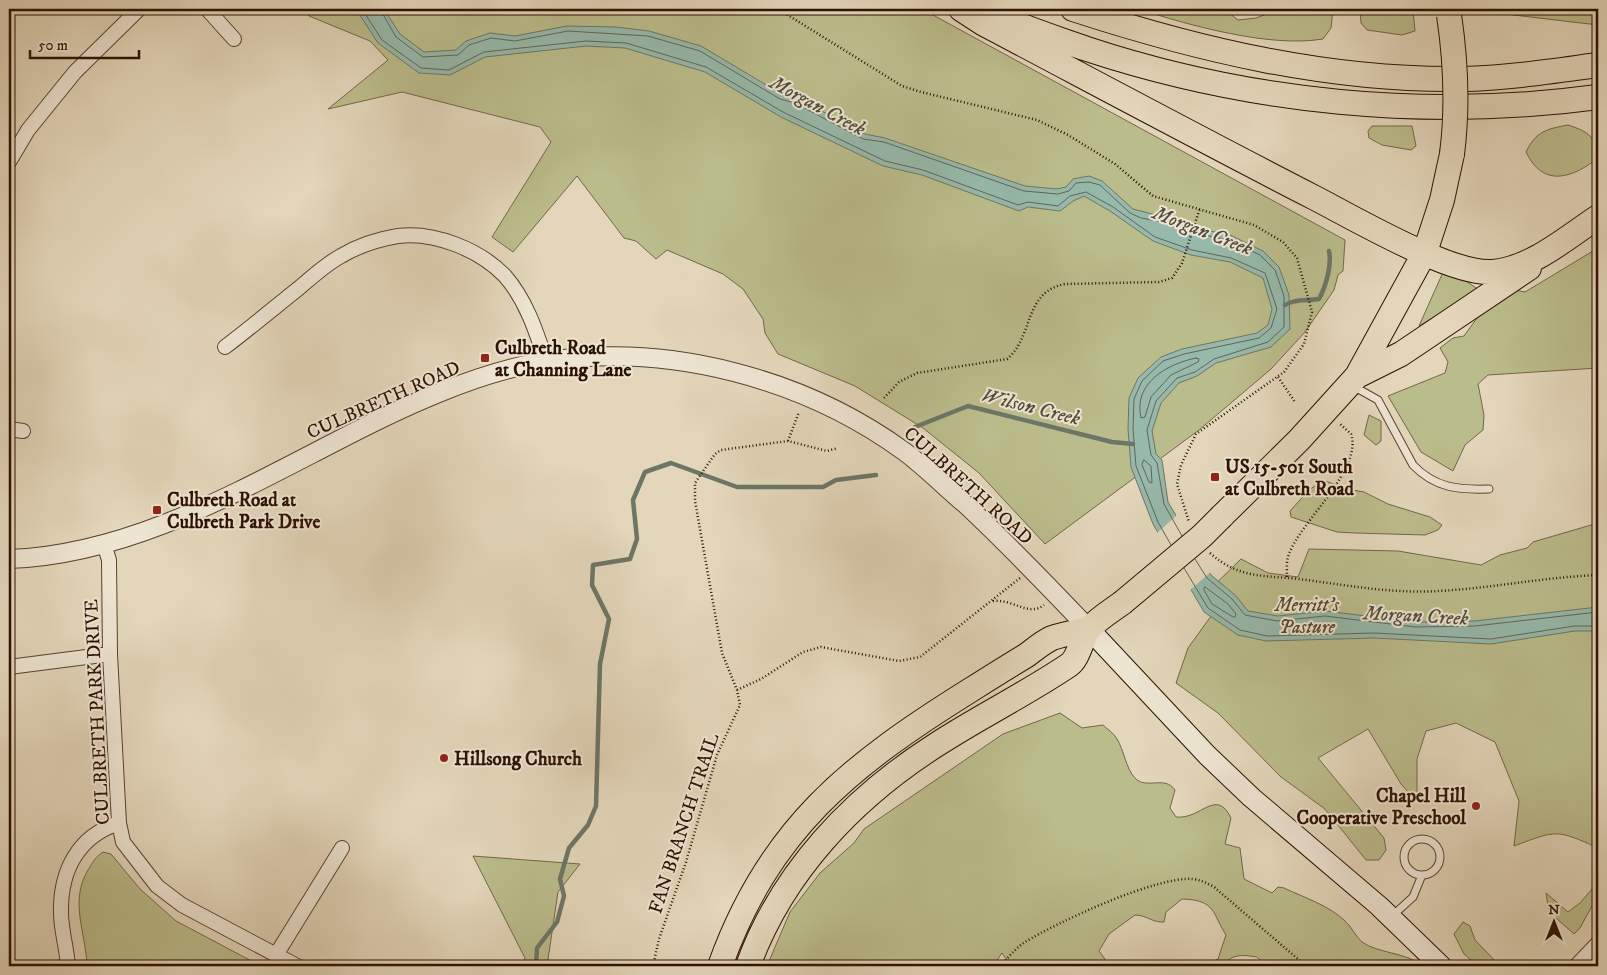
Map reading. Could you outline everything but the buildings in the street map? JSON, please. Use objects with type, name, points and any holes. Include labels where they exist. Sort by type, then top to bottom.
[{"type":"highway","points":[[961,9],[984,24],[1390,237],[1464,268],[1483,272],[1508,269],[1545,253],[1598,217]]},
{"type":"highway","points":[[983,9],[1057,39],[1110,57],[1239,90],[1313,100],[1450,107],[1598,97]]},
{"type":"highway","points":[[1072,9],[1157,36],[1241,56],[1338,72],[1464,79],[1530,75],[1598,65]]},
{"type":"highway","points":[[748,966],[767,922],[788,885],[844,817],[911,762],[1071,664],[1089,629],[1202,536],[1354,380],[1402,298],[1425,252],[1442,200],[1452,154],[1456,124],[1456,63],[1448,12]]},
{"type":"highway","points":[[1354,380],[1401,354],[1531,267],[1545,253]]},
{"type":"highway","points":[[720,966],[748,899],[799,825],[827,794],[883,748],[1052,638],[1089,629]]},
{"type":"main road","points":[[1089,629],[1207,756],[1251,797],[1391,918],[1441,966]]},
{"type":"street","points":[[9,162],[28,130],[75,72],[139,9]]},
{"type":"street","points":[[207,9],[234,39]]},
{"type":"street","points":[[225,347],[340,256],[370,243],[399,236],[431,238],[463,248],[487,260],[505,276],[520,296],[534,326],[546,361]]},
{"type":"street","name":"CULBRETH ROAD","points":[[9,559],[66,552],[104,544],[193,511],[429,397],[492,375],[546,361],[606,356],[690,361],[751,377],[815,401],[870,429],[906,453],[993,531],[1089,629]]},
{"type":"street","name":"CULBRETH PARK DRIVE","points":[[104,544],[109,560],[110,654],[119,823],[123,842],[157,886],[182,905],[296,966]]},
{"type":"street","points":[[9,667],[110,654]]},
{"type":"street","points":[[68,966],[61,913],[64,885],[74,856],[88,838],[102,828],[119,823]]},
{"type":"street","points":[[276,955],[342,848]]},
{"type":"street","points":[[1576,966],[1598,943]]},
{"type":"lane","points":[[1354,380],[1378,400],[1413,464],[1421,473],[1445,487],[1459,490],[1489,489]]},
{"type":"lane","points":[[1422,838],[1433,842],[1440,851],[1441,856],[1437,868],[1428,874],[1422,875],[1410,871],[1404,860],[1406,848],[1410,843],[1422,838]]},
{"type":"lane","points":[[1391,918],[1414,897],[1422,875]]},
{"type":"path","points":[[535,9],[591,11],[603,9]]},
{"type":"path","points":[[778,9],[902,86],[1023,115],[1068,135],[1115,164],[1153,196],[1242,221],[1283,242],[1297,258],[1312,312],[1304,344],[1288,367],[1278,377],[1196,434],[1181,466],[1177,484],[1190,523]]},
{"type":"path","points":[[884,398],[899,382],[917,374],[1007,359],[1017,348],[1036,302],[1045,291],[1051,288],[1065,284],[1167,281],[1176,275],[1182,264],[1200,208]]},
{"type":"path","points":[[1278,377],[1295,402]]},
{"type":"path","points":[[788,441],[799,412]]},
{"type":"path","points":[[1287,578],[1288,555],[1304,525],[1330,495],[1354,448],[1351,434],[1324,412]]},
{"type":"path","name":"FAN BRANCH TRAIL","points":[[653,966],[659,939],[686,862],[716,755],[740,704],[738,690],[722,653],[695,501],[694,489],[696,481],[715,454],[725,449],[788,441],[827,451],[838,448]]},
{"type":"path","points":[[1208,552],[1224,564],[1258,577],[1287,578],[1400,591],[1439,591],[1536,579],[1598,575]]},
{"type":"path","points":[[738,690],[762,679],[802,652],[821,647],[899,661],[920,658],[1030,569]]},
{"type":"path","points":[[992,601],[1008,601],[1029,610],[1038,609]]},
{"type":"path","points":[[1001,966],[1011,953],[1063,921],[1158,884],[1192,879],[1204,881],[1214,887],[1306,966]]},
{"type":"green space","points":[[303,9],[922,9],[1345,240],[1343,271],[1338,275],[1334,290],[1305,332],[1271,369],[1199,430],[1045,544],[979,473],[923,428],[855,386],[778,354],[765,333],[763,319],[743,289],[723,274],[667,250],[656,259],[636,241],[624,238],[577,176],[513,252],[492,237],[551,142],[540,127],[402,92],[328,109],[388,60],[370,41],[309,16]]},
{"type":"green space","points":[[1138,9],[1224,9],[1238,20],[1256,18],[1269,13],[1269,9],[1333,9],[1331,28],[1323,39],[1302,41],[1254,38],[1181,22]]},
{"type":"green space","points":[[1360,9],[1413,9],[1415,31],[1402,35],[1367,30],[1361,23]]},
{"type":"green space","points":[[1502,9],[1598,9],[1598,25],[1505,14]]},
{"type":"green space","points":[[1568,125],[1590,136],[1595,145],[1597,159],[1567,175],[1549,175],[1540,171],[1526,152],[1530,145],[1543,132]]},
{"type":"green space","points":[[1372,126],[1412,126],[1416,146],[1411,150],[1382,145],[1369,138],[1368,131]]},
{"type":"green space","points":[[1598,248],[1598,368],[1488,375],[1478,384],[1484,415],[1483,430],[1465,445],[1453,471],[1421,452],[1388,396],[1445,373],[1448,362],[1440,348],[1453,338],[1464,336],[1477,318],[1514,290],[1525,292]]},
{"type":"green space","points":[[1447,268],[1479,290],[1419,326],[1444,270]]},
{"type":"green space","points":[[1369,415],[1381,421],[1381,441],[1376,445],[1364,435]]},
{"type":"green space","points":[[1323,480],[1347,489],[1364,492],[1388,504],[1430,517],[1442,525],[1438,530],[1425,535],[1355,533],[1337,532],[1291,517],[1290,511],[1309,490]]},
{"type":"green space","name":"Merritt's Pasture","points":[[1598,523],[1598,848],[1573,837],[1556,834],[1539,837],[1514,846],[1519,801],[1495,742],[1456,723],[1426,731],[1417,759],[1417,802],[1401,784],[1368,729],[1318,758],[1384,838],[1386,850],[1379,860],[1366,860],[1325,809],[1281,777],[1218,713],[1176,683],[1188,648],[1214,612],[1198,601],[1241,559],[1268,573],[1298,577],[1309,549],[1398,551],[1481,565],[1500,555],[1527,548],[1533,542]]},
{"type":"green space","points":[[1060,713],[1082,728],[1103,725],[1113,733],[1119,743],[1129,770],[1135,778],[1144,783],[1166,783],[1175,790],[1170,808],[1176,817],[1185,817],[1214,805],[1220,805],[1225,809],[1231,818],[1225,844],[1240,848],[1244,879],[1272,893],[1278,887],[1284,888],[1316,902],[1339,916],[1347,923],[1357,937],[1368,946],[1407,957],[1414,960],[1419,966],[1266,966],[1257,957],[1242,956],[1230,959],[1223,966],[1202,966],[1218,959],[1226,935],[1212,909],[1201,902],[1182,899],[1166,912],[1164,922],[1135,915],[1109,934],[1099,951],[1110,966],[1011,966],[1002,953],[993,966],[767,966],[790,912],[820,873],[854,843],[864,829],[1003,734]]},
{"type":"green space","points":[[103,852],[111,854],[140,889],[176,921],[261,966],[87,966],[80,917],[80,893],[82,882],[88,870],[96,857]]},
{"type":"green space","points":[[473,856],[580,864],[558,892],[547,966],[522,966],[525,958]]},
{"type":"green space","points":[[1598,882],[1598,895],[1580,928],[1574,934],[1549,912],[1546,893],[1568,912],[1580,903]]},
{"type":"green space","points":[[1463,922],[1470,926],[1475,940],[1500,966],[1478,966],[1464,954],[1454,934]]},
{"type":"water","name":"Morgan Creek","points":[[356,9],[385,11],[400,34],[424,52],[456,50],[466,41],[490,33],[515,36],[567,26],[616,27],[649,31],[701,46],[783,95],[797,98],[865,134],[885,138],[1025,186],[1057,189],[1066,187],[1073,179],[1089,176],[1102,181],[1133,209],[1164,217],[1185,226],[1230,235],[1263,251],[1279,267],[1289,295],[1290,329],[1271,347],[1216,363],[1197,376],[1179,383],[1161,403],[1152,431],[1156,454],[1162,460],[1168,502],[1211,575],[1236,596],[1248,611],[1278,616],[1325,611],[1416,622],[1475,621],[1598,607],[1598,631],[1575,631],[1491,644],[1374,638],[1266,641],[1238,635],[1204,612],[1153,524],[1131,467],[1128,429],[1129,398],[1138,378],[1161,357],[1182,349],[1257,333],[1268,325],[1272,309],[1263,278],[1230,262],[1191,255],[1153,241],[1110,211],[1084,196],[1073,201],[1060,211],[1028,207],[1019,211],[922,175],[883,166],[781,117],[705,72],[625,48],[586,46],[485,57],[450,75],[419,73],[378,43]]},
{"type":"pier","points":[[1178,514],[1212,571],[1189,591],[1156,534]]},
{"type":"waterway","points":[[1285,305],[1297,301],[1319,299],[1328,275],[1329,251]]},
{"type":"waterway","name":"Wilson Creek","points":[[915,427],[968,406],[1112,442],[1133,444]]},
{"type":"waterway","name":"Wilson Creek","points":[[536,966],[537,948],[557,922],[564,896],[560,879],[569,848],[588,825],[596,806],[600,664],[609,619],[592,585],[593,565],[630,559],[637,539],[633,500],[645,472],[671,463],[737,487],[823,487],[836,480],[876,475]]},
{"type":"place","name":"Culbreth Road at Channing Lane","points":[[485,358]]},
{"type":"place","name":"US 15-501 South at Culbreth Road","points":[[1215,477]]},
{"type":"place","name":"Culbreth Road at Culbreth Park Drive","points":[[157,510]]},
{"type":"place","name":"Hillsong Church","points":[[444,758]]},
{"type":"place","name":"Chapel Hill Cooperative Preschool","points":[[1476,806]]}]
